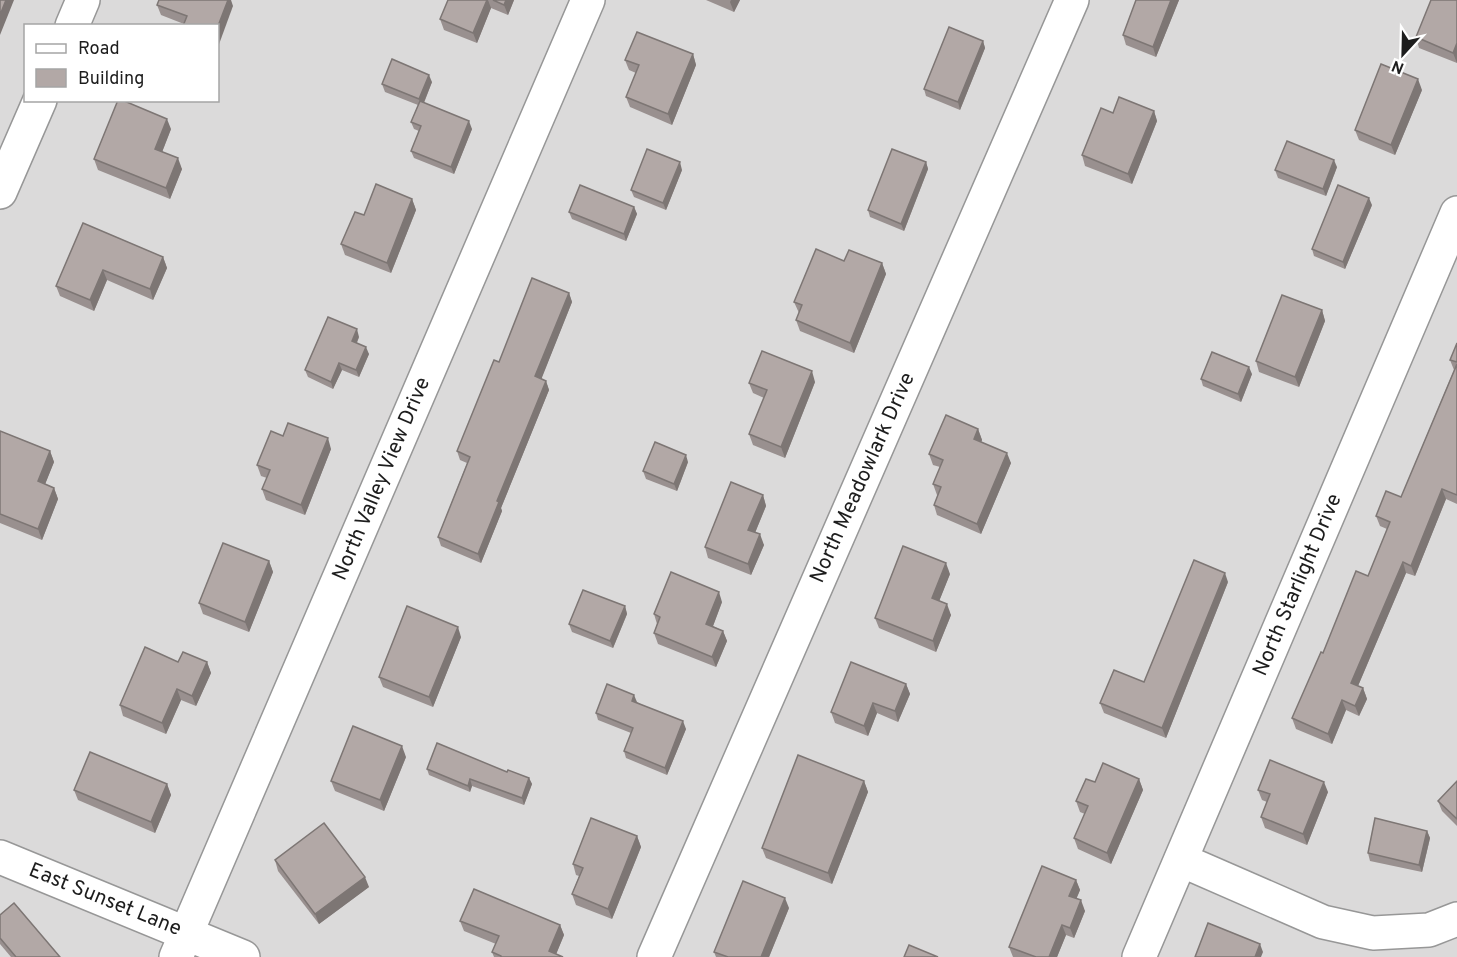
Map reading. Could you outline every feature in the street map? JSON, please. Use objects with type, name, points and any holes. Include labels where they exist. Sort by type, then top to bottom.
[{"type":"street","points":[[73,24],[83,0]]},
{"type":"street","name":"North Valley View Drive","points":[[181,945],[588,0]]},
{"type":"street","name":"North Meadowlark Drive","points":[[654,957],[1072,0]]},
{"type":"street","points":[[0,192],[39,102]]},
{"type":"street","name":"North Starlight Drive","points":[[1139,957],[1457,213]]},
{"type":"street","name":"East Sunset Lane","points":[[0,857],[181,945],[243,957]]},
{"type":"street","points":[[1181,860],[1323,922],[1372,933],[1429,930],[1457,919]]},
{"type":"shaded area","points":[[0,0],[1457,0],[1457,957],[0,957]]},
{"type":"building","points":[[0,0],[6,0],[0,15]]},
{"type":"building","points":[[159,0],[228,0],[219,24],[184,24],[187,16],[157,5]]},
{"type":"building","points":[[448,0],[487,0],[473,33],[440,19]]},
{"type":"building","points":[[493,0],[506,0],[504,5]]},
{"type":"building","points":[[1136,0],[1171,0],[1153,47],[1123,35]]},
{"type":"building","points":[[1431,0],[1457,0],[1457,43],[1453,53],[1416,37]]},
{"type":"building","points":[[949,27],[983,41],[958,102],[924,89]]},
{"type":"building","points":[[637,32],[693,54],[668,114],[626,97],[639,65],[625,60]]},
{"type":"building","points":[[392,59],[429,75],[419,99],[382,84]]},
{"type":"building","points":[[1381,64],[1418,79],[1391,145],[1355,130]]},
{"type":"building","points":[[1119,97],[1154,111],[1128,174],[1082,155],[1101,108],[1113,113]]},
{"type":"building","points":[[420,101],[469,121],[451,167],[411,151],[421,126],[411,122]]},
{"type":"building","points":[[117,102],[127,102],[167,119],[155,149],[178,158],[166,188],[94,159]]},
{"type":"building","points":[[1287,141],[1334,160],[1323,189],[1275,170]]},
{"type":"building","points":[[647,149],[680,162],[663,203],[631,190]]},
{"type":"building","points":[[892,149],[926,162],[901,224],[868,210]]},
{"type":"building","points":[[376,184],[412,199],[387,263],[341,244],[355,212],[364,215]]},
{"type":"building","points":[[580,185],[634,207],[624,234],[569,212]]},
{"type":"building","points":[[1338,185],[1369,198],[1343,262],[1312,249]]},
{"type":"building","points":[[83,223],[163,257],[150,289],[103,270],[90,300],[56,286]]},
{"type":"building","points":[[816,249],[844,261],[849,250],[882,263],[850,343],[796,320],[802,305],[794,302]]},
{"type":"building","points":[[532,278],[569,293],[535,376],[546,381],[478,554],[438,537],[470,457],[457,451],[494,360],[499,362]]},
{"type":"building","points":[[1282,295],[1322,310],[1295,377],[1256,361]]},
{"type":"building","points":[[328,317],[357,329],[352,341],[366,347],[356,370],[339,363],[331,382],[305,370]]},
{"type":"building","points":[[1457,343],[1457,362],[1450,360]]},
{"type":"building","points":[[762,351],[812,371],[781,447],[749,434],[767,390],[749,383]]},
{"type":"building","points":[[1212,352],[1249,367],[1238,394],[1201,379]]},
{"type":"building","points":[[1457,364],[1457,495],[1442,489],[1411,566],[1403,562],[1351,683],[1363,688],[1355,706],[1342,700],[1328,734],[1292,718],[1321,652],[1323,653],[1356,571],[1368,576],[1390,522],[1376,516],[1386,491],[1401,497]]},
{"type":"building","points":[[946,415],[978,429],[974,439],[1007,453],[977,524],[934,505],[941,487],[933,484],[943,460],[929,454]]},
{"type":"building","points":[[288,423],[328,438],[301,505],[262,489],[270,470],[257,465],[271,431],[283,436]]},
{"type":"building","points":[[0,431],[50,451],[38,481],[54,488],[38,529],[0,514]]},
{"type":"building","points":[[655,442],[686,455],[674,484],[643,471]]},
{"type":"building","points":[[731,482],[763,495],[748,530],[760,534],[748,564],[705,547]]},
{"type":"building","points":[[223,543],[269,561],[245,622],[199,603]]},
{"type":"building","points":[[903,546],[946,563],[932,598],[947,604],[933,641],[875,618]]},
{"type":"building","points":[[1194,560],[1225,573],[1162,728],[1100,703],[1114,670],[1144,682]]},
{"type":"building","points":[[671,572],[719,592],[706,624],[723,631],[712,657],[654,633],[660,617],[654,614]]},
{"type":"building","points":[[583,590],[625,606],[610,641],[569,624]]},
{"type":"building","points":[[407,606],[458,627],[429,697],[379,677]]},
{"type":"building","points":[[145,647],[178,662],[183,652],[207,662],[192,696],[177,689],[162,723],[120,705]]},
{"type":"building","points":[[851,662],[906,684],[895,711],[873,703],[864,726],[831,712]]},
{"type":"building","points":[[607,684],[634,695],[632,701],[683,721],[665,768],[624,751],[633,728],[596,713]]},
{"type":"building","points":[[353,726],[402,746],[380,800],[331,781]]},
{"type":"building","points":[[437,743],[507,772],[508,770],[529,778],[522,798],[470,779],[468,786],[427,769]]},
{"type":"building","points":[[90,752],[167,784],[151,822],[74,790]]},
{"type":"building","points":[[798,755],[864,781],[828,873],[762,848]]},
{"type":"building","points":[[1270,760],[1324,782],[1303,834],[1261,817],[1270,794],[1258,790]]},
{"type":"building","points":[[1103,763],[1139,779],[1107,853],[1074,838],[1088,806],[1076,801],[1086,779],[1095,782]]},
{"type":"building","points":[[1457,781],[1457,819],[1438,801]]},
{"type":"building","points":[[591,818],[637,836],[608,909],[572,894],[583,868],[573,864]]},
{"type":"building","points":[[1375,818],[1427,831],[1419,865],[1368,853]]},
{"type":"building","points":[[324,823],[365,877],[315,914],[275,860]]},
{"type":"building","points":[[1042,866],[1076,880],[1069,896],[1081,900],[1070,928],[1062,925],[1049,957],[1036,957],[1009,947]]},
{"type":"building","points":[[743,881],[785,898],[761,957],[728,957],[714,952]]},
{"type":"building","points":[[474,889],[560,925],[549,951],[563,957],[501,957],[492,952],[499,936],[460,921]]},
{"type":"building","points":[[14,903],[60,957],[16,957],[0,938],[0,915]]},
{"type":"building","points":[[1208,923],[1260,944],[1255,957],[1195,957]]},
{"type":"building","points":[[909,945],[938,957],[904,957]]}]
